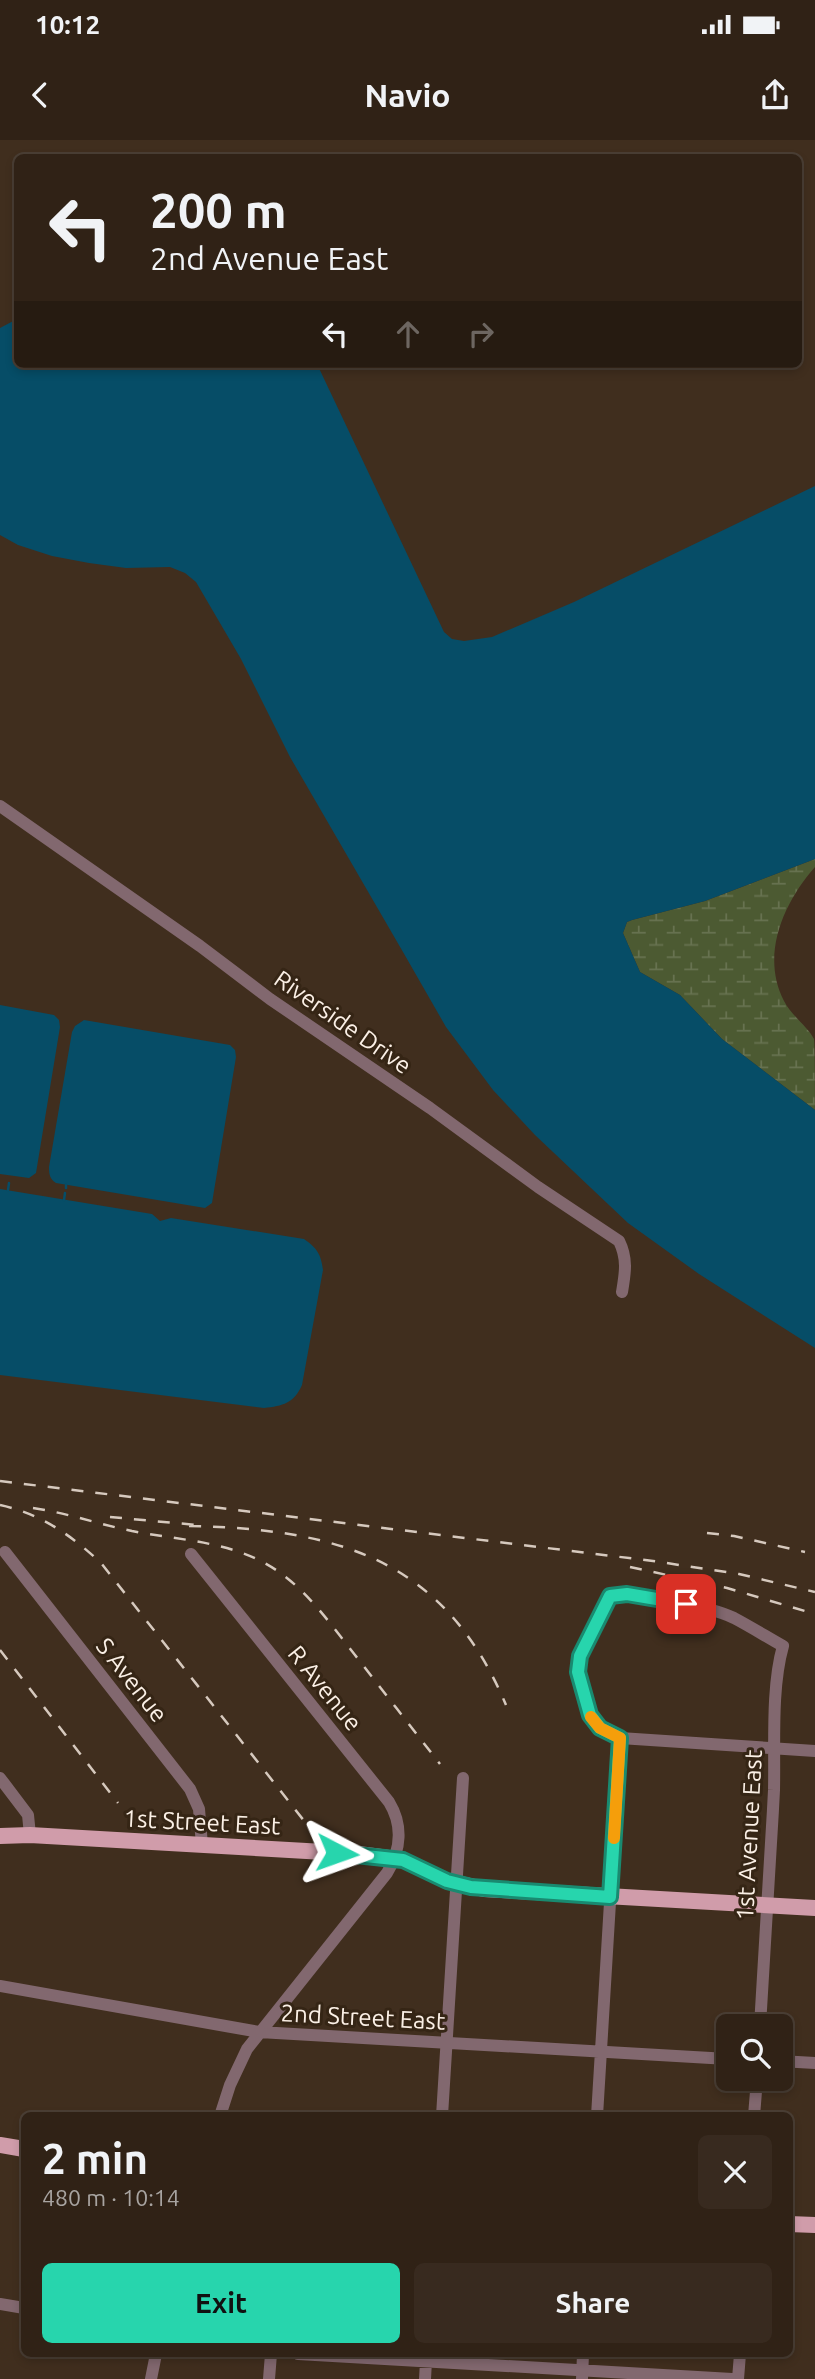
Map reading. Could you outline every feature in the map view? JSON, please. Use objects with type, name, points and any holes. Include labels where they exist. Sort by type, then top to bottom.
[{"type":"main road","name":"1st Street East","points":[[0,1836],[30,1835],[394,1858],[457,1884],[484,1889],[815,1908]]},
{"type":"main road","points":[[0,2145],[21,2148]]},
{"type":"main road","points":[[793,2224],[815,2225]]},
{"type":"street","name":"Riverside Drive","points":[[0,806],[200,946],[270,999],[430,1108],[538,1187],[620,1241],[625,1253],[626,1269],[622,1292]]},
{"type":"street","name":"S Avenue","points":[[5,1552],[190,1788],[200,1809],[202,1845]]},
{"type":"street","name":"R Avenue","points":[[191,1554],[389,1802],[398,1821],[398,1843],[394,1858]]},
{"type":"street","name":"1st Avenue East","points":[[620,1738],[600,1728],[590,1715],[578,1672],[580,1656],[610,1596],[627,1594],[686,1604],[732,1617],[783,1646],[778,1664],[761,2014]]},
{"type":"street","points":[[597,2112],[620,1738],[815,1751]]},
{"type":"street","points":[[0,1778],[28,1815],[30,1835]]},
{"type":"street","points":[[442,2112],[463,1778]]},
{"type":"street","points":[[221,2112],[239,2065],[259,2032],[382,1880],[394,1858]]},
{"type":"street","name":"2nd Street East","points":[[0,1986],[259,2032],[716,2058]]},
{"type":"street","points":[[793,2062],[815,2063]]},
{"type":"street","points":[[754,2112],[756,2091]]},
{"type":"street","points":[[0,2304],[21,2308]]},
{"type":"street","points":[[151,2379],[155,2357]]},
{"type":"street","points":[[269,2379],[271,2357]]},
{"type":"street","points":[[353,2357],[582,2374],[732,2379]]},
{"type":"street","points":[[738,2379],[740,2357]]},
{"type":"street","points":[[425,2379],[426,2361]]},
{"type":"green space","points":[[815,859],[815,867],[785,913],[775,948],[774,966],[784,1001],[814,1039],[815,1110],[722,1039],[680,995],[640,972],[623,933],[627,922],[632,920],[705,901]]},
{"type":"water","points":[[14,321],[14,368],[319,368],[444,632],[452,639],[464,641],[492,637],[574,602],[815,486],[815,859],[705,901],[632,920],[627,922],[623,933],[640,972],[680,995],[722,1039],[815,1110],[815,1348],[699,1274],[628,1223],[535,1135],[493,1090],[446,1027],[290,757],[241,659],[196,582],[185,573],[170,567],[126,568],[89,563],[52,556],[18,545],[0,535],[0,328]]},
{"type":"water","points":[[0,1005],[54,1015],[59,1020],[36,1173],[29,1178],[0,1174]]},
{"type":"water","points":[[84,1020],[230,1045],[235,1050],[212,1203],[205,1208],[56,1183],[51,1178],[49,1167],[72,1032],[75,1026]]},
{"type":"water","points":[[0,1189],[152,1214],[160,1221],[171,1218],[304,1239],[318,1252],[323,1270],[299,1391],[287,1402],[264,1408],[0,1375]]},
{"type":"waterway","points":[[8,1190],[9,1183]]},
{"type":"waterway","points":[[64,1200],[65,1193]]},
{"type":"railway","points":[[0,1481],[653,1561],[739,1574],[815,1592]]},
{"type":"railway","points":[[0,1505],[29,1514],[55,1527],[101,1563],[305,1822]]},
{"type":"railway","points":[[33,1508],[132,1531],[227,1548],[279,1572],[301,1590],[320,1611],[440,1764]]},
{"type":"railway","points":[[110,1517],[197,1525]]},
{"type":"railway","points":[[189,1526],[292,1535],[338,1545],[380,1562],[417,1585],[451,1615],[481,1655],[506,1705]]},
{"type":"railway","points":[[707,1533],[734,1536],[805,1552]]},
{"type":"railway","points":[[630,1567],[727,1588],[815,1614]]},
{"type":"railway","points":[[0,1650],[118,1803]]},
{"type":"slow traffic","points":[[591,1717],[600,1728],[620,1738],[614,1838]]},
{"type":"route","points":[[337,1853],[403,1860],[447,1881],[471,1887],[610,1897],[620,1738],[600,1728],[590,1715],[578,1672],[580,1656],[610,1596],[627,1594],[686,1604]]}]
